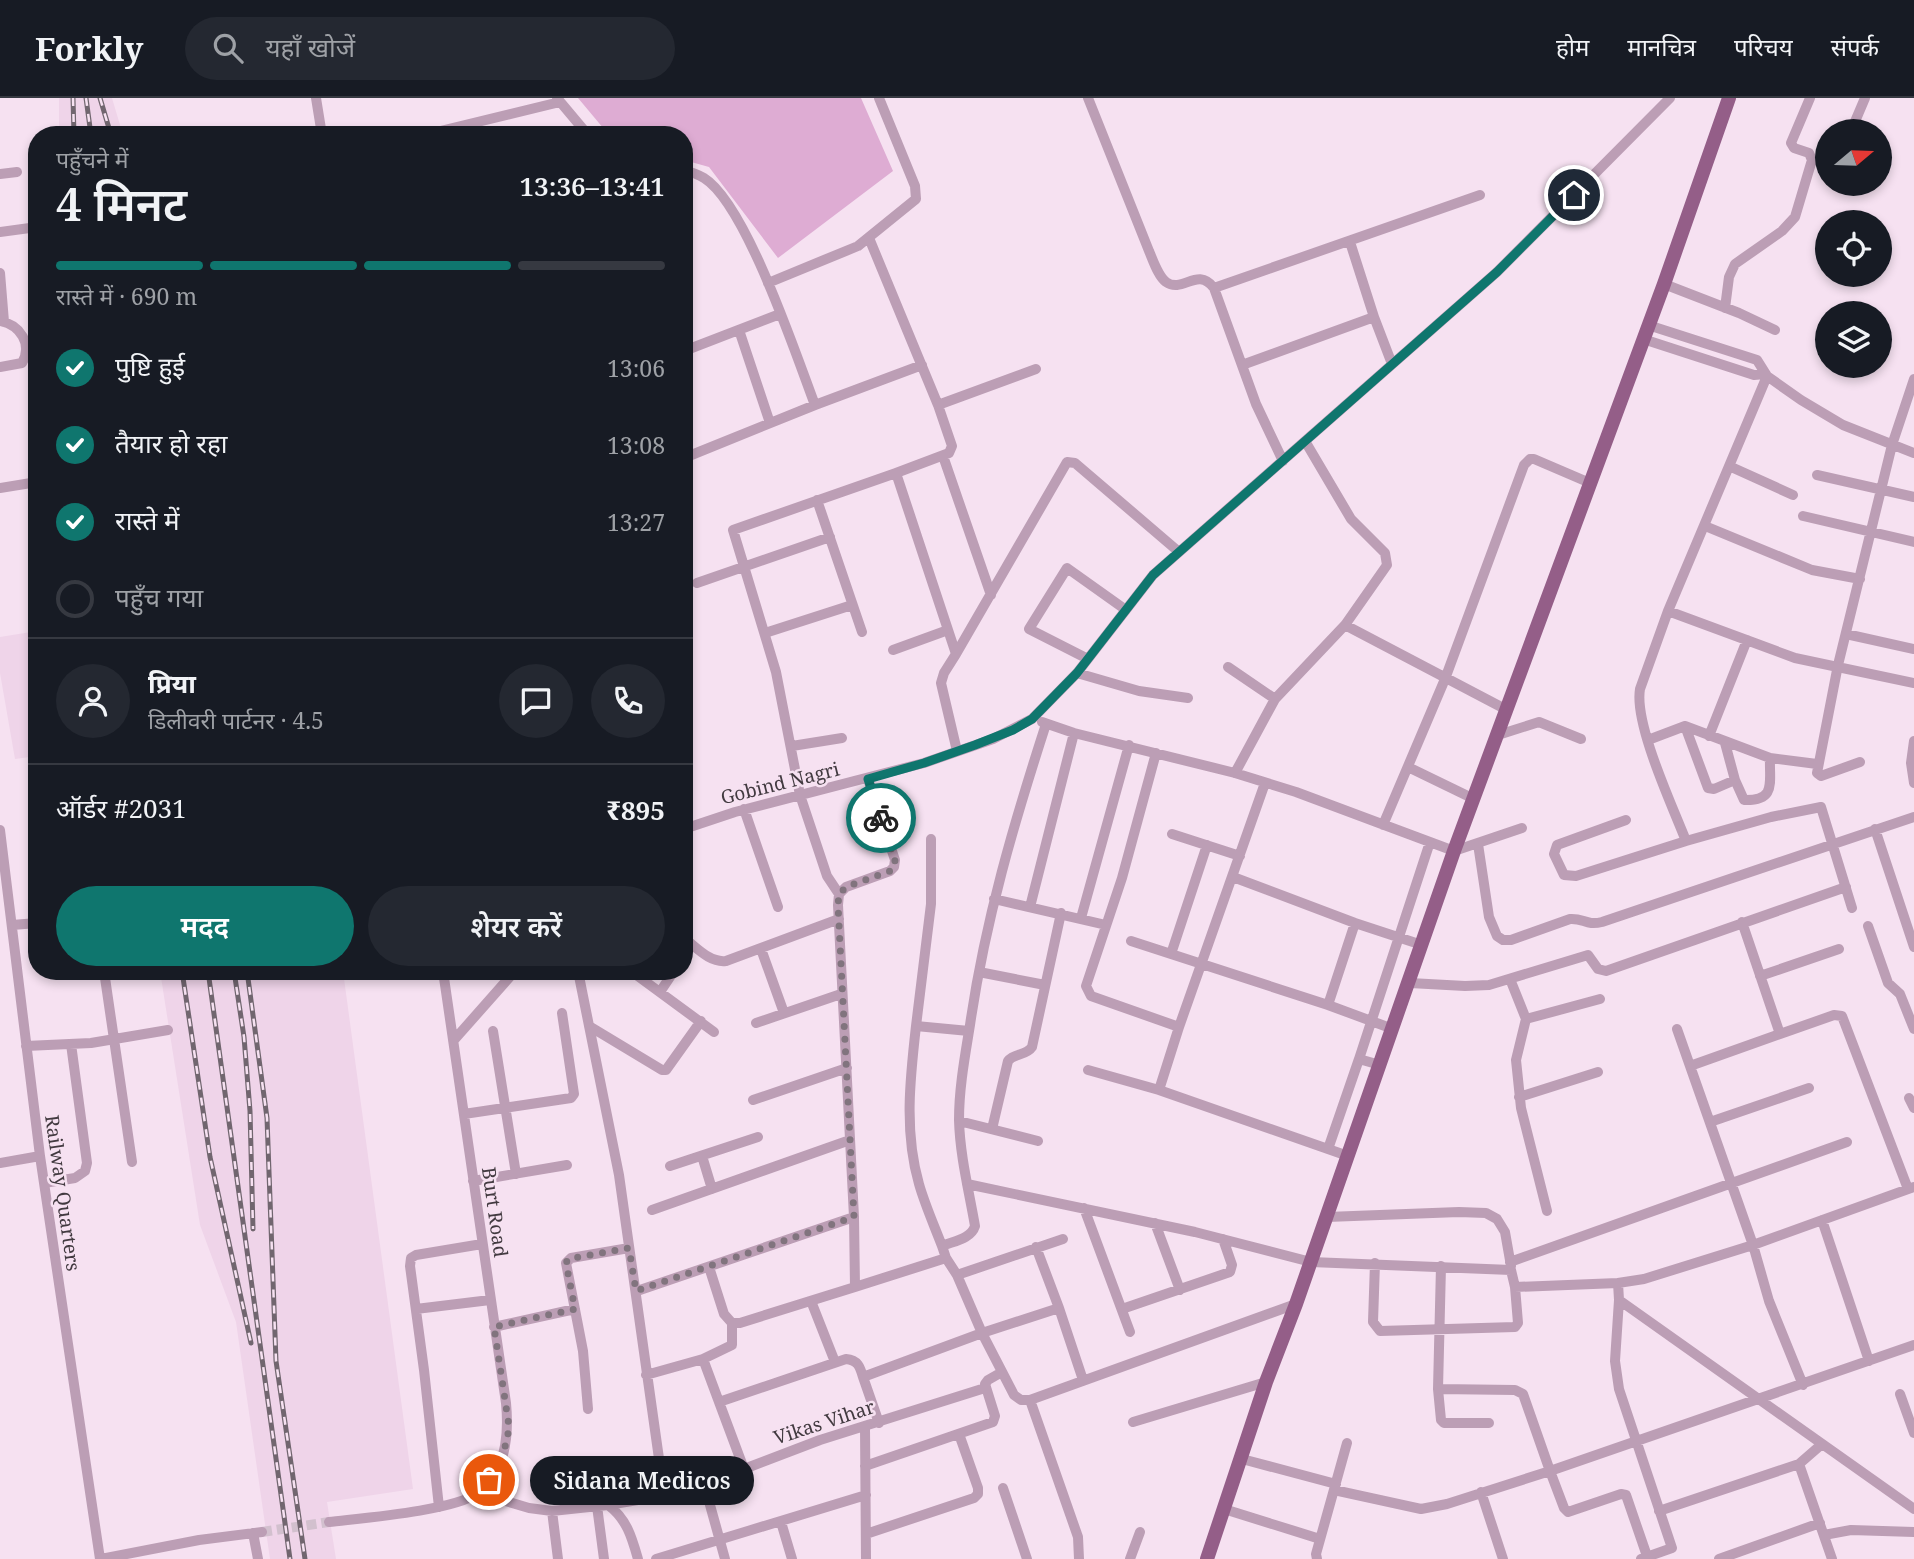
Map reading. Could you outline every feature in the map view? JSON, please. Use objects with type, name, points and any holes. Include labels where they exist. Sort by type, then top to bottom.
[{"type":"main road","points":[[1207,1559],[1266,1382],[1410,983],[1454,851],[1664,284],[1728,98]]},
{"type":"street","points":[[316,98],[321,126]]},
{"type":"street","points":[[768,283],[839,255],[869,238],[916,199],[916,192],[879,98]]},
{"type":"street","points":[[1088,98],[1161,275],[1166,282],[1173,285],[1201,279],[1209,281],[1214,288],[1256,404],[1283,461]]},
{"type":"street","name":"Gobind Nagri","points":[[693,827],[744,809],[868,779],[957,751],[1003,734],[1032,719],[1077,673],[1153,575],[1497,272],[1670,98]]},
{"type":"street","points":[[1725,308],[1729,278],[1735,264],[1782,231],[1797,210],[1812,160],[1809,153],[1794,148],[1791,143],[1810,98]]},
{"type":"street","points":[[1856,119],[1865,98]]},
{"type":"street","points":[[459,126],[558,100],[580,126]]},
{"type":"street","points":[[0,174],[17,172]]},
{"type":"street","points":[[693,173],[705,178],[722,194],[742,228],[768,283],[816,405]]},
{"type":"street","points":[[1214,288],[1480,195]]},
{"type":"street","points":[[0,232],[28,228]]},
{"type":"street","points":[[855,1287],[839,894],[827,876],[800,795],[792,746],[765,633],[733,530],[943,456],[951,450],[938,405],[869,238]]},
{"type":"street","points":[[1350,242],[1392,364]]},
{"type":"street","points":[[0,274],[2,321],[12,325],[24,337],[25,358],[18,365],[0,367]]},
{"type":"street","points":[[1664,284],[1775,330]]},
{"type":"street","points":[[693,348],[780,314]]},
{"type":"street","points":[[1242,365],[1374,317]]},
{"type":"street","points":[[739,330],[770,423]]},
{"type":"street","points":[[1645,332],[1754,375],[1766,375],[1843,425],[1914,453]]},
{"type":"street","points":[[693,454],[922,365]]},
{"type":"street","points":[[938,405],[1036,369]]},
{"type":"street","points":[[1686,841],[1648,740],[1638,702],[1640,689],[1668,611],[1766,375]]},
{"type":"street","points":[[1860,762],[1821,776],[1817,773],[1838,666],[1892,445],[1914,379]]},
{"type":"street","points":[[1235,773],[1275,699],[1345,625],[1387,565],[1385,553],[1351,519],[1305,441]]},
{"type":"street","points":[[943,456],[991,595]]},
{"type":"street","points":[[1384,825],[1445,679],[1526,461],[1534,459],[1590,483]]},
{"type":"street","points":[[957,751],[941,683],[944,673],[1067,461],[1075,463],[1179,552]]},
{"type":"street","points":[[1728,466],[1793,495]]},
{"type":"street","points":[[896,473],[956,654]]},
{"type":"street","points":[[1817,475],[1914,497]]},
{"type":"street","points":[[0,488],[28,483]]},
{"type":"street","points":[[817,500],[862,632]]},
{"type":"street","points":[[1803,516],[1914,542]]},
{"type":"street","points":[[1705,526],[1812,570],[1860,579]]},
{"type":"street","points":[[696,583],[830,537]]},
{"type":"street","points":[[1088,659],[1029,629],[1067,568],[1126,610]]},
{"type":"street","points":[[765,633],[852,605]]},
{"type":"street","points":[[1668,611],[1796,658],[1914,683]]},
{"type":"street","points":[[1345,625],[1507,710]]},
{"type":"street","points":[[893,650],[948,630]]},
{"type":"street","points":[[1846,634],[1914,649]]},
{"type":"street","points":[[1709,736],[1746,640]]},
{"type":"street","points":[[1228,667],[1275,699]]},
{"type":"street","points":[[1077,673],[1126,688],[1188,698]]},
{"type":"street","points":[[1032,719],[1074,733],[1235,773],[1454,851],[1522,828]]},
{"type":"street","points":[[1498,735],[1539,722],[1581,738]]},
{"type":"street","points":[[942,1246],[973,1233],[975,1226],[959,1121],[961,1084],[994,899],[1003,861],[1046,724]]},
{"type":"street","points":[[1648,740],[1685,726],[1769,758],[1817,764]]},
{"type":"street","points":[[1685,726],[1708,788],[1714,789],[1735,780]]},
{"type":"street","points":[[1030,907],[1074,733]]},
{"type":"street","points":[[792,746],[842,738]]},
{"type":"street","points":[[1725,743],[1735,780],[1744,800],[1765,797],[1769,791],[1769,758]]},
{"type":"street","points":[[1914,743],[1911,773],[1914,783]]},
{"type":"street","points":[[1081,918],[1129,746]]},
{"type":"street","points":[[1156,753],[1122,877],[1086,986],[1091,996],[1179,1027]]},
{"type":"street","points":[[1408,767],[1474,799]]},
{"type":"street","points":[[839,894],[846,887],[890,871],[894,867],[895,860],[868,779]]},
{"type":"street","points":[[1159,1090],[1265,783]]},
{"type":"street","points":[[1626,820],[1557,845],[1554,854],[1563,875],[1576,876],[1686,841],[1771,817],[1819,807],[1822,809],[1852,908]]},
{"type":"street","points":[[744,809],[778,907]]},
{"type":"street","points":[[1478,844],[1489,917],[1497,936],[1503,940],[1570,919],[1577,918],[1587,924],[1602,922],[1914,817]]},
{"type":"street","points":[[1875,829],[1914,947]]},
{"type":"street","name":"Railway Quarters","points":[[0,830],[40,1156],[100,1559]]},
{"type":"street","points":[[1172,834],[1240,856]]},
{"type":"street","points":[[931,839],[931,904],[908,1112],[912,1148],[919,1183],[942,1246],[1014,1395],[1021,1400],[1030,1400],[1296,1304]]},
{"type":"street","points":[[1328,1149],[1373,1021],[1430,842]]},
{"type":"street","points":[[1171,954],[1207,845]]},
{"type":"street","points":[[1233,877],[1422,945]]},
{"type":"street","points":[[1410,983],[1489,985],[1588,955],[1598,968],[1606,971],[1846,887]]},
{"type":"street","points":[[994,899],[1106,925]]},
{"type":"street","points":[[992,1129],[1008,1061],[1032,1047],[1060,913]]},
{"type":"street","points":[[693,944],[719,962],[839,919]]},
{"type":"street","points":[[1742,922],[1780,1034]]},
{"type":"street","points":[[1328,1004],[1355,923]]},
{"type":"street","points":[[12,925],[28,924]]},
{"type":"street","points":[[1868,926],[1888,983],[1900,994],[1914,1029]]},
{"type":"street","points":[[1131,941],[1328,1004],[1393,1029]]},
{"type":"street","points":[[761,949],[784,1013]]},
{"type":"street","points":[[1760,976],[1839,949]]},
{"type":"street","points":[[979,972],[1045,985]]},
{"type":"street","points":[[1510,979],[1525,1010],[1526,1019],[1516,1060],[1519,1097],[1547,1211]]},
{"type":"street","points":[[105,980],[132,1162]]},
{"type":"street","name":"Burt Road","points":[[444,980],[509,1426],[503,1457],[478,1493]]},
{"type":"street","points":[[454,1040],[507,980]]},
{"type":"street","points":[[580,980],[619,1175],[664,1494]]},
{"type":"street","points":[[643,980],[714,1032]]},
{"type":"street","points":[[660,992],[668,980]]},
{"type":"street","points":[[756,1023],[841,994]]},
{"type":"street","points":[[1526,1019],[1600,999]]},
{"type":"street","points":[[464,1114],[571,1098],[573,1094],[562,1013]]},
{"type":"street","points":[[1515,1287],[1618,1283],[1644,1279],[1753,1245],[1911,1188],[1842,1016],[1834,1015],[1690,1066]]},
{"type":"street","points":[[589,1026],[662,1070],[670,1067],[701,1021]]},
{"type":"street","points":[[916,1026],[969,1031]]},
{"type":"street","points":[[1677,1029],[1753,1245],[1773,1311],[1803,1385]]},
{"type":"street","points":[[26,1046],[71,1044],[168,1030]]},
{"type":"street","points":[[493,1031],[516,1174]]},
{"type":"street","points":[[44,1183],[75,1178],[85,1171],[87,1163],[71,1044]]},
{"type":"street","points":[[1359,1059],[1380,1065]]},
{"type":"street","points":[[753,1100],[847,1068]]},
{"type":"street","points":[[1088,1070],[1159,1090],[1348,1156]]},
{"type":"street","points":[[1519,1097],[1598,1072]]},
{"type":"street","points":[[1710,1122],[1809,1088]]},
{"type":"street","points":[[959,1121],[1038,1141]]},
{"type":"street","points":[[670,1166],[758,1137]]},
{"type":"street","points":[[652,1210],[850,1140]]},
{"type":"street","points":[[967,1184],[1155,1223],[1311,1262],[1511,1266],[1847,1142]]},
{"type":"street","points":[[0,1163],[40,1156]]},
{"type":"street","points":[[702,1156],[712,1189]]},
{"type":"street","points":[[473,1181],[567,1165]]},
{"type":"street","points":[[1084,1208],[1130,1332]]},
{"type":"street","points":[[1327,1217],[1459,1212],[1486,1213],[1497,1219],[1505,1233],[1515,1287],[1518,1323],[1515,1327],[1380,1331],[1375,1328],[1373,1322],[1375,1263]]},
{"type":"street","points":[[636,1291],[854,1217]]},
{"type":"street","points":[[1822,1220],[1869,1361]]},
{"type":"street","points":[[1155,1223],[1180,1290]]},
{"type":"street","points":[[957,1275],[1063,1239]]},
{"type":"street","points":[[1122,1309],[1230,1272],[1232,1265],[1223,1239]]},
{"type":"street","points":[[439,1507],[411,1258],[482,1244]]},
{"type":"street","points":[[1036,1247],[1083,1380]]},
{"type":"street","points":[[588,1409],[583,1351],[566,1263],[568,1259],[629,1248]]},
{"type":"street","points":[[732,1324],[947,1258]]},
{"type":"street","points":[[1441,1266],[1439,1414],[1444,1423],[1489,1423]]},
{"type":"street","points":[[646,1375],[703,1359],[732,1345],[732,1324],[724,1314],[709,1267]]},
{"type":"street","points":[[1438,1389],[1515,1390],[1523,1394],[1563,1508],[1568,1512],[1621,1494],[1626,1495],[1645,1558],[1674,1553],[1619,1389],[1615,1361],[1618,1283]]},
{"type":"street","points":[[416,1308],[490,1300]]},
{"type":"street","points":[[1619,1300],[1914,1509]]},
{"type":"street","points":[[811,1301],[835,1362]]},
{"type":"street","points":[[863,1377],[1059,1308]]},
{"type":"street","points":[[494,1327],[575,1309]]},
{"type":"street","points":[[1242,1459],[1421,1509],[1447,1504],[1550,1471],[1914,1345]]},
{"type":"street","points":[[703,1359],[744,1469]]},
{"type":"street","points":[[719,1402],[835,1362],[853,1360],[859,1364],[879,1423]]},
{"type":"street","points":[[865,1466],[993,1422],[995,1419],[985,1388],[988,1380],[1002,1372]]},
{"type":"street","points":[[1133,1422],[1266,1382]]},
{"type":"street","name":"Vikas Vihar","points":[[478,1493],[529,1508],[552,1511],[603,1506],[705,1487],[810,1444],[985,1388]]},
{"type":"street","points":[[1900,1394],[1914,1433]]},
{"type":"street","points":[[1030,1400],[1079,1537],[1079,1559]]},
{"type":"street","points":[[865,1427],[866,1559]]},
{"type":"street","points":[[866,1534],[978,1494],[959,1434]]},
{"type":"street","points":[[1317,1559],[1316,1554],[1347,1443]]},
{"type":"street","points":[[1659,1511],[1799,1464],[1822,1444]]},
{"type":"street","points":[[1799,1464],[1832,1559]]},
{"type":"street","points":[[705,1487],[725,1559]]},
{"type":"street","points":[[1003,1488],[1027,1559]]},
{"type":"street","points":[[1481,1492],[1503,1559]]},
{"type":"street","points":[[329,1522],[439,1507],[478,1493]]},
{"type":"street","points":[[656,1559],[866,1495]]},
{"type":"street","points":[[604,1559],[603,1506],[618,1512],[625,1521],[638,1559]]},
{"type":"street","points":[[1224,1509],[1320,1539]]},
{"type":"street","points":[[552,1511],[558,1559]]},
{"type":"street","points":[[781,1522],[792,1559]]},
{"type":"street","points":[[1726,1558],[1822,1529],[1914,1532]]},
{"type":"street","points":[[1130,1559],[1140,1532]]},
{"type":"street","points":[[100,1559],[199,1540],[258,1533],[258,1559]]},
{"type":"shaded area","points":[[59,98],[112,98],[120,126],[59,126]]},
{"type":"shaded area","points":[[578,98],[861,98],[893,171],[778,258],[709,167],[693,163],[693,126],[601,126]]},
{"type":"shaded area","points":[[28,632],[28,757],[15,759],[0,673],[0,637]]},
{"type":"shaded area","points":[[161,980],[344,980],[413,1489],[327,1502],[336,1559],[270,1559],[236,1322],[200,1225]]},
{"type":"tunnel","points":[[262,1532],[329,1522]]},
{"type":"railway","points":[[73,98],[74,126]]},
{"type":"railway","points":[[86,98],[90,126]]},
{"type":"railway","points":[[100,98],[108,126]]},
{"type":"railway","points":[[183,980],[210,1157],[251,1343]]},
{"type":"railway","points":[[209,980],[290,1559]]},
{"type":"railway","points":[[235,980],[244,1037],[250,1111],[253,1229]]},
{"type":"railway","points":[[248,980],[267,1118],[276,1361],[305,1559]]},
{"type":"way so far","points":[[489,1480],[503,1457],[509,1426],[494,1327],[575,1309],[566,1263],[568,1259],[629,1248],[636,1291],[854,1217],[838,905],[839,894],[846,887],[890,871],[894,867],[895,860],[881,818]]},
{"type":"place","name":"Sidana Medicos","points":[[489,1480]]},
{"type":"route","points":[[881,818],[868,779],[993,739],[1032,719],[1077,673],[1153,575],[1497,272],[1574,195]]}]
